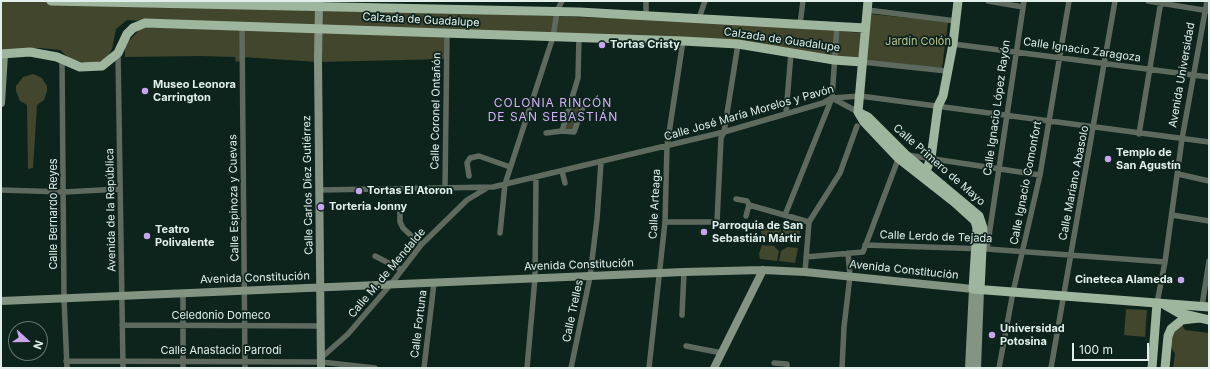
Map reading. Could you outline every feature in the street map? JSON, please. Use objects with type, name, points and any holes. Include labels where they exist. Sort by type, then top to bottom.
[{"type":"main road","name":"Calzada de Guadalupe","points":[[51,1],[454,5],[866,28]]},
{"type":"main road","points":[[925,174],[931,158],[938,106],[943,96],[953,44],[958,1]]},
{"type":"main road","name":"Calle Carlos Díez Gutiérrez","points":[[319,3],[321,363]]},
{"type":"main road","points":[[858,112],[868,5]]},
{"type":"main road","name":"Calzada de Guadalupe","points":[[3,54],[30,52],[62,60],[80,67],[102,66],[118,53],[127,34],[133,28],[145,23],[683,41],[738,44],[834,60],[862,62]]},
{"type":"main road","points":[[1,102],[3,54]]},
{"type":"main road","name":"Calle Primero de Mayo","points":[[858,112],[868,117],[902,156],[982,220],[980,235],[982,249],[976,290],[970,368]]},
{"type":"main road","points":[[714,368],[763,270]]},
{"type":"main road","name":"Avenida Constitución","points":[[1,301],[434,282],[763,270],[850,276],[976,290],[1206,307]]},
{"type":"main road","name":"Calle Primero de Mayo","points":[[976,290],[977,368]]},
{"type":"main road","points":[[1161,304],[1179,314],[1209,320]]},
{"type":"main road","name":"Avenida Universidad","points":[[1153,365],[1161,304]]},
{"type":"main road","points":[[1165,368],[1168,336],[1175,323],[1182,320],[1199,318]]},
{"type":"street","points":[[500,233],[505,184],[553,37],[557,11],[562,1]]},
{"type":"street","points":[[646,1],[646,15]]},
{"type":"street","points":[[698,18],[705,1]]},
{"type":"street","points":[[800,24],[803,1]]},
{"type":"street","points":[[988,1],[1023,4]]},
{"type":"street","name":"Calle Ignacio Comonfort","points":[[999,368],[1012,292],[1040,175],[1069,1]]},
{"type":"street","name":"Calle Mariano Abasolo","points":[[1051,368],[1115,1]]},
{"type":"street","points":[[1148,1],[1207,10]]},
{"type":"street","name":"Avenida Universidad","points":[[1161,304],[1165,262],[1182,139],[1193,75],[1207,10],[1207,1]]},
{"type":"street","points":[[1139,134],[1161,2]]},
{"type":"street","name":"Calle Ignacio López Rayón","points":[[982,249],[982,220],[999,168],[1023,4]]},
{"type":"street","points":[[868,5],[956,21]]},
{"type":"street","points":[[785,215],[832,98],[837,26]]},
{"type":"street","name":"Calle Espinoza y Cuevas","points":[[242,27],[245,368]]},
{"type":"street","name":"Calle Coronel Ontañón","points":[[445,188],[447,34]]},
{"type":"street","points":[[562,131],[561,128],[578,78],[579,38]]},
{"type":"street","name":"Calle Arteaga","points":[[649,368],[665,222],[667,146],[683,41]]},
{"type":"street","points":[[665,222],[717,222],[721,138],[724,132],[738,44]]},
{"type":"street","name":"Calle Ignacio Zaragoza","points":[[953,44],[1209,77]]},
{"type":"street","name":"Avenida de la República","points":[[118,53],[123,368]]},
{"type":"street","points":[[786,113],[791,53]]},
{"type":"street","name":"Calle Bernardo Reyes","points":[[62,60],[64,298],[67,368]]},
{"type":"street","points":[[862,62],[947,71]]},
{"type":"street","name":"Calle José María Morelos y Pavón","points":[[320,190],[488,187],[601,162],[724,132],[823,103],[832,98],[860,96],[1139,134],[1209,142]]},
{"type":"street","name":"Calle Primero de Mayo","points":[[832,98],[858,112]]},
{"type":"street","points":[[546,133],[562,131],[574,132],[584,107],[581,102],[571,99]]},
{"type":"street","points":[[805,272],[809,222],[840,173],[857,126]]},
{"type":"street","points":[[469,176],[467,162],[470,158],[479,156],[510,168]]},
{"type":"street","points":[[865,245],[902,156],[931,158],[1040,175]]},
{"type":"street","name":"Calle Trelles","points":[[571,368],[590,277],[597,219],[601,162]]},
{"type":"street","points":[[562,170],[565,183]]},
{"type":"street","points":[[1178,174],[1209,181]]},
{"type":"street","points":[[527,368],[535,278],[536,177]]},
{"type":"street","name":"Calle M. de Mendalde","points":[[321,363],[391,284],[421,245],[467,200],[488,187]]},
{"type":"street","points":[[461,188],[469,192],[467,200]]},
{"type":"street","points":[[1,190],[64,192],[120,190]]},
{"type":"street","points":[[736,199],[747,201],[749,205],[809,222]]},
{"type":"street","points":[[746,216],[749,205]]},
{"type":"street","points":[[400,209],[400,222],[403,228],[421,245]]},
{"type":"street","points":[[1172,215],[1209,221]]},
{"type":"street","name":"Calle Lerdo de Tejada","points":[[806,257],[863,252],[865,245],[1023,251],[1165,262]]},
{"type":"street","points":[[842,368],[844,327],[850,276],[848,253]]},
{"type":"street","points":[[375,256],[402,270]]},
{"type":"street","points":[[1206,307],[1209,261]]},
{"type":"street","points":[[682,315],[684,272]]},
{"type":"street","name":"Calle Fortuna","points":[[424,368],[434,282]]},
{"type":"street","points":[[183,293],[183,368]]},
{"type":"street","name":"Celedonio Domeco","points":[[122,325],[320,326]]},
{"type":"street","points":[[686,346],[722,353]]},
{"type":"street","name":"Calle Anastacio Parrodi","points":[[66,361],[245,360],[321,363],[375,368]]},
{"type":"street","points":[[774,363],[787,364],[787,368]]},
{"type":"green space","points":[[1,1],[316,8],[694,21],[864,33],[861,59],[834,58],[739,41],[447,34],[446,59],[318,62],[242,57],[242,27],[127,20],[116,29],[112,49],[107,58],[95,64],[71,60],[60,50],[39,48],[1,52]]},
{"type":"green space","name":"Jardín Colón","points":[[871,14],[948,22],[942,68],[865,60]]},
{"type":"green space","points":[[144,28],[241,28],[240,61],[236,62],[235,57],[125,57],[125,47],[128,42],[139,30]]},
{"type":"green space","points":[[33,74],[42,78],[47,86],[47,91],[44,100],[37,105],[33,168],[28,169],[27,105],[20,101],[16,91],[16,86],[23,77]]},
{"type":"green space","points":[[573,104],[580,107],[573,130],[565,130]]},
{"type":"green space","points":[[763,227],[781,228],[780,238],[774,242],[762,241],[761,231]]},
{"type":"green space","points":[[783,228],[800,230],[799,244],[787,243],[782,238]]},
{"type":"green space","points":[[762,245],[774,246],[779,251],[777,261],[760,259],[759,254]]},
{"type":"green space","points":[[787,247],[798,248],[795,263],[779,261],[781,251]]},
{"type":"green space","points":[[1126,309],[1147,310],[1145,337],[1124,335]]},
{"type":"green space","points":[[1182,325],[1185,330],[1209,333],[1209,368],[1173,368],[1175,354],[1171,347],[1171,334]]},
{"type":"place","name":"Tortas Cristy","points":[[602,45]]},
{"type":"place","name":"Museo Leonora Carrington","points":[[145,91]]},
{"type":"place","name":"Templo de San Agustín","points":[[1108,159]]},
{"type":"place","name":"Tortas El Atoron","points":[[359,191]]},
{"type":"place","name":"Torteria Jonny","points":[[321,207]]},
{"type":"place","name":"Parroquia de San Sebastián Mártir","points":[[704,232]]},
{"type":"place","name":"Teatro Polivalente","points":[[147,236]]},
{"type":"place","name":"Cineteca Alameda","points":[[1181,280]]},
{"type":"place","name":"Universidad Potosina","points":[[992,335]]},
{"type":"district","name":"COLONIA RINCÓN DE SAN SEBASTIÁN","points":[[553,110]]}]
